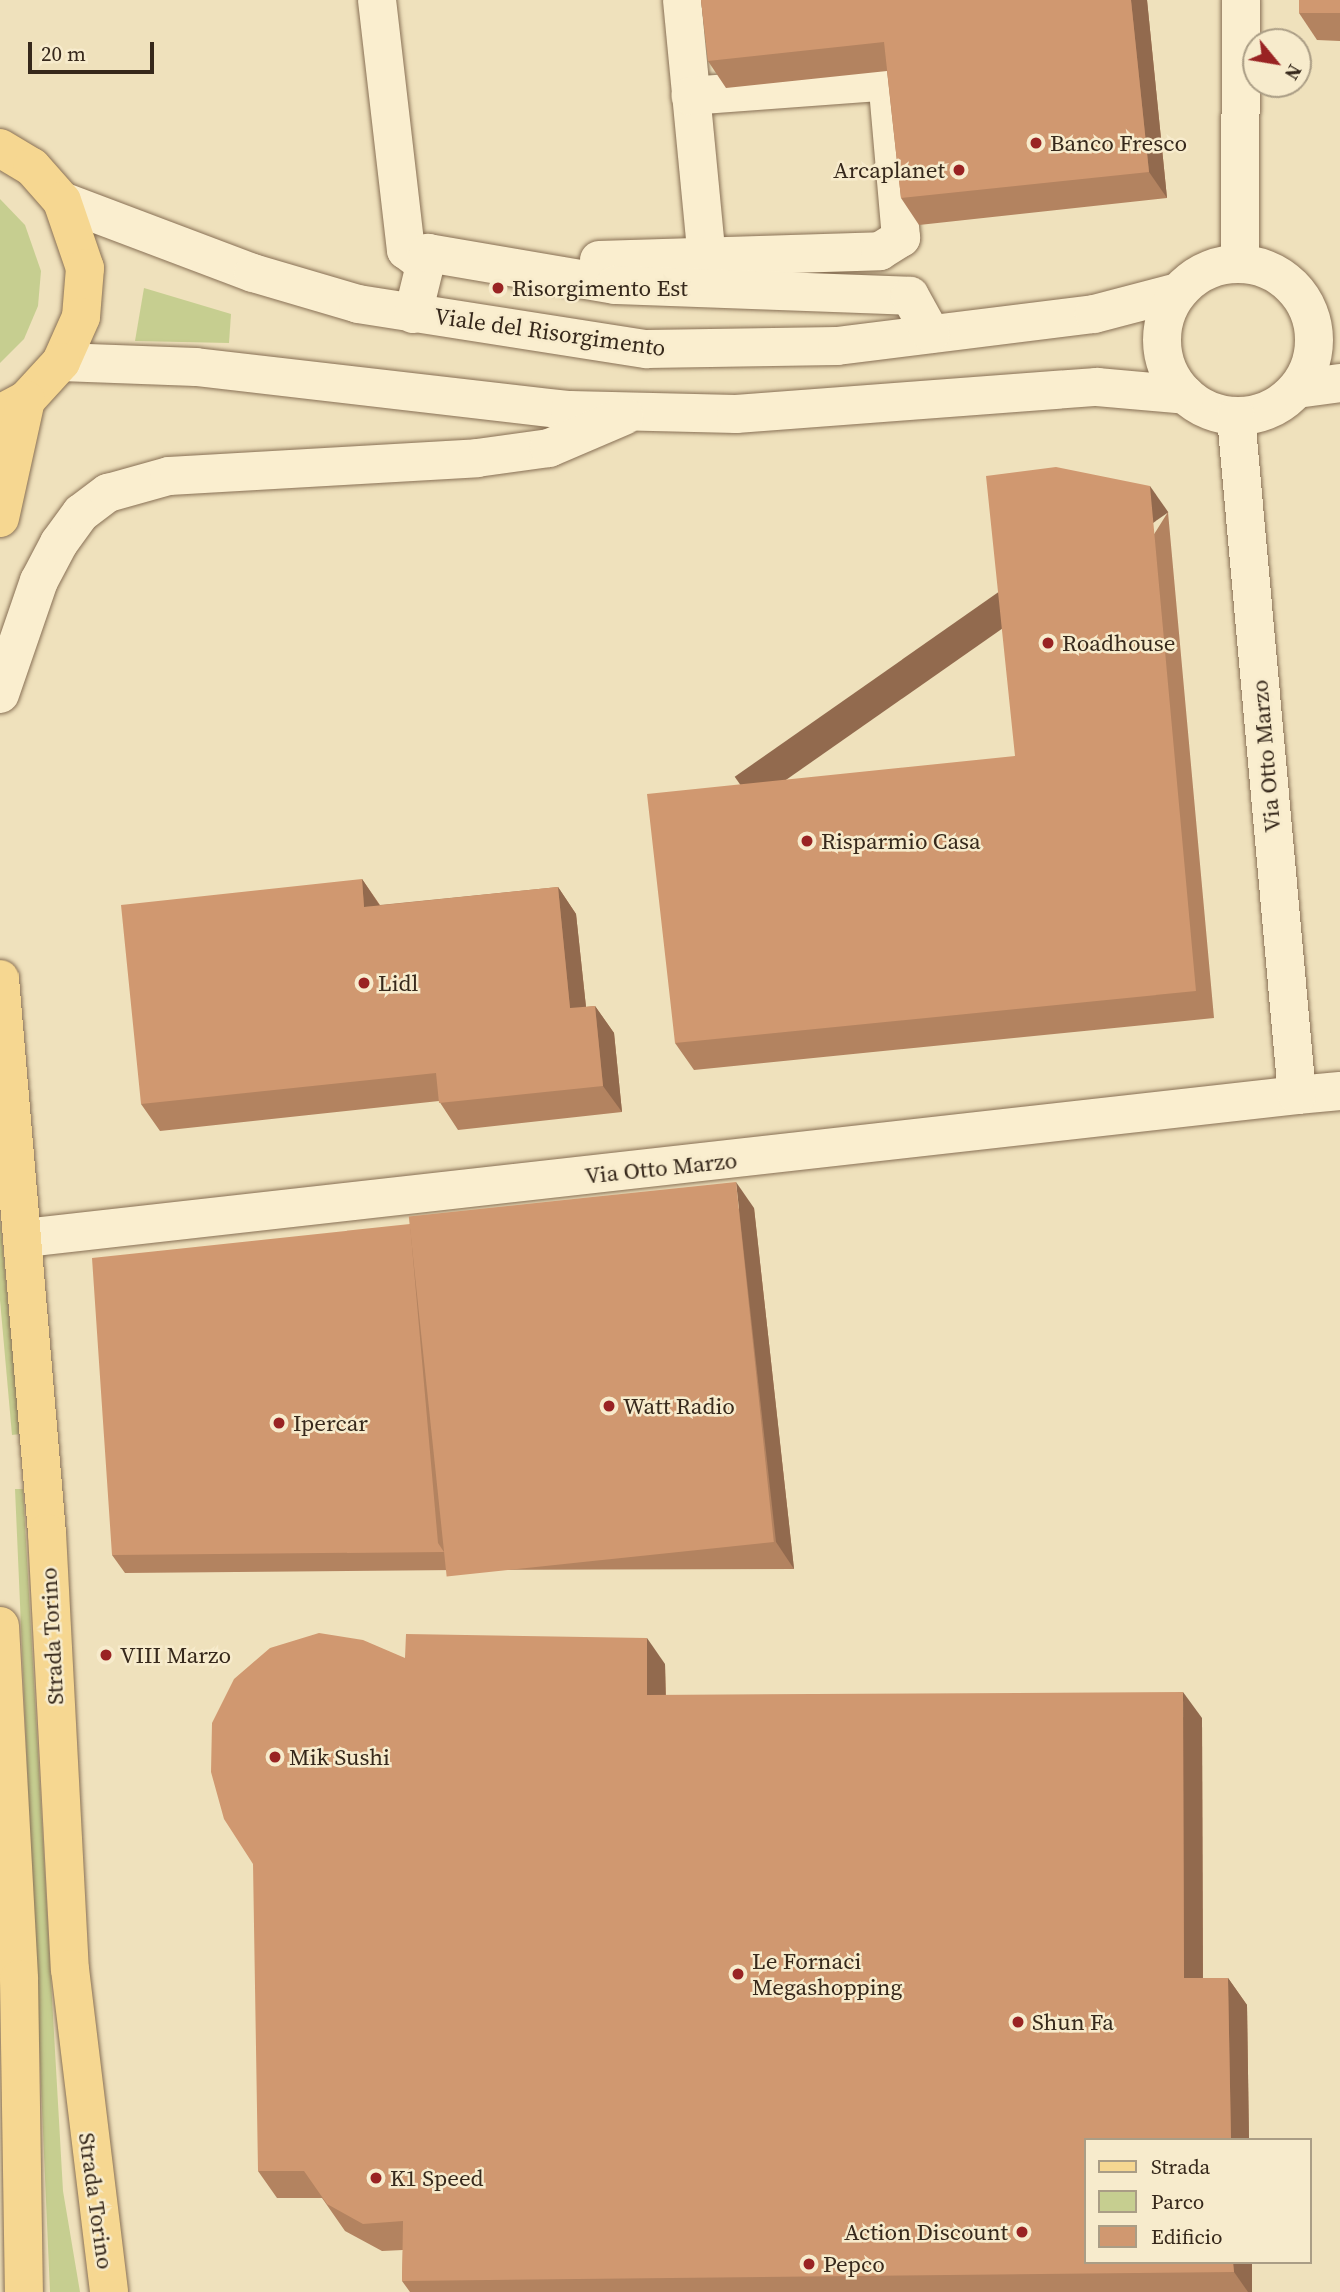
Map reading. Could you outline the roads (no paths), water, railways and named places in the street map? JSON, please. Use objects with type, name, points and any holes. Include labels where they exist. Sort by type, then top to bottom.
[{"type":"main road","points":[[0,148],[33,167],[62,201],[85,268],[81,317],[61,362],[13,407],[0,517]]},
{"type":"main road","name":"Strada Torino","points":[[0,979],[25,1238],[71,1969],[109,2292]]},
{"type":"main road","points":[[0,1626],[19,1979],[24,2292]]},
{"type":"street","points":[[377,0],[406,250],[422,262]]},
{"type":"street","points":[[682,0],[706,261]]},
{"type":"street","points":[[1240,263],[1241,0]]},
{"type":"street","points":[[600,260],[706,261],[880,251],[895,246],[903,230],[888,88],[880,82],[691,96]]},
{"type":"street","name":"Viale del Risorgimento","points":[[62,201],[253,273],[413,314],[647,349],[837,346],[1094,314],[1178,292]]},
{"type":"street","points":[[413,314],[422,262],[428,253],[615,285],[695,291],[910,296],[931,334]]},
{"type":"street","points":[[1186,395],[1164,356],[1167,312],[1178,292],[1196,276],[1240,263],[1284,278],[1301,295],[1315,342],[1297,389]]},
{"type":"street","points":[[1301,295],[1340,304]]},
{"type":"street","points":[[61,362],[196,367],[570,410],[736,414],[1097,387],[1186,395],[1236,417],[1260,413],[1297,389],[1340,383]]},
{"type":"street","points":[[0,694],[59,543],[81,513],[108,493],[169,477],[477,458],[549,447],[636,411]]},
{"type":"street","name":"Via Otto Marzo","points":[[1236,417],[1297,1095]]},
{"type":"street","name":"Via Otto Marzo","points":[[25,1238],[1340,1091]]},
{"type":"place","name":"Banco Fresco","points":[[1036,143]]},
{"type":"place","name":"Arcaplanet","points":[[959,170]]},
{"type":"place","name":"Risorgimento Est","points":[[498,288]]},
{"type":"place","name":"Roadhouse","points":[[1048,643]]},
{"type":"place","name":"Risparmio Casa","points":[[807,841]]},
{"type":"place","name":"Lidl","points":[[364,983]]},
{"type":"place","name":"Watt Radio","points":[[609,1406]]},
{"type":"place","name":"Ipercar","points":[[279,1423]]},
{"type":"place","name":"VIII Marzo","points":[[106,1655]]},
{"type":"place","name":"Mik Sushi","points":[[275,1757]]},
{"type":"place","name":"Le Fornaci Megashopping","points":[[738,1974]]},
{"type":"place","name":"Shun Fa","points":[[1018,2022]]},
{"type":"place","name":"K1 Speed","points":[[376,2178]]},
{"type":"place","name":"Action Discount","points":[[1022,2232]]},
{"type":"place","name":"Pepco","points":[[809,2264]]}]
